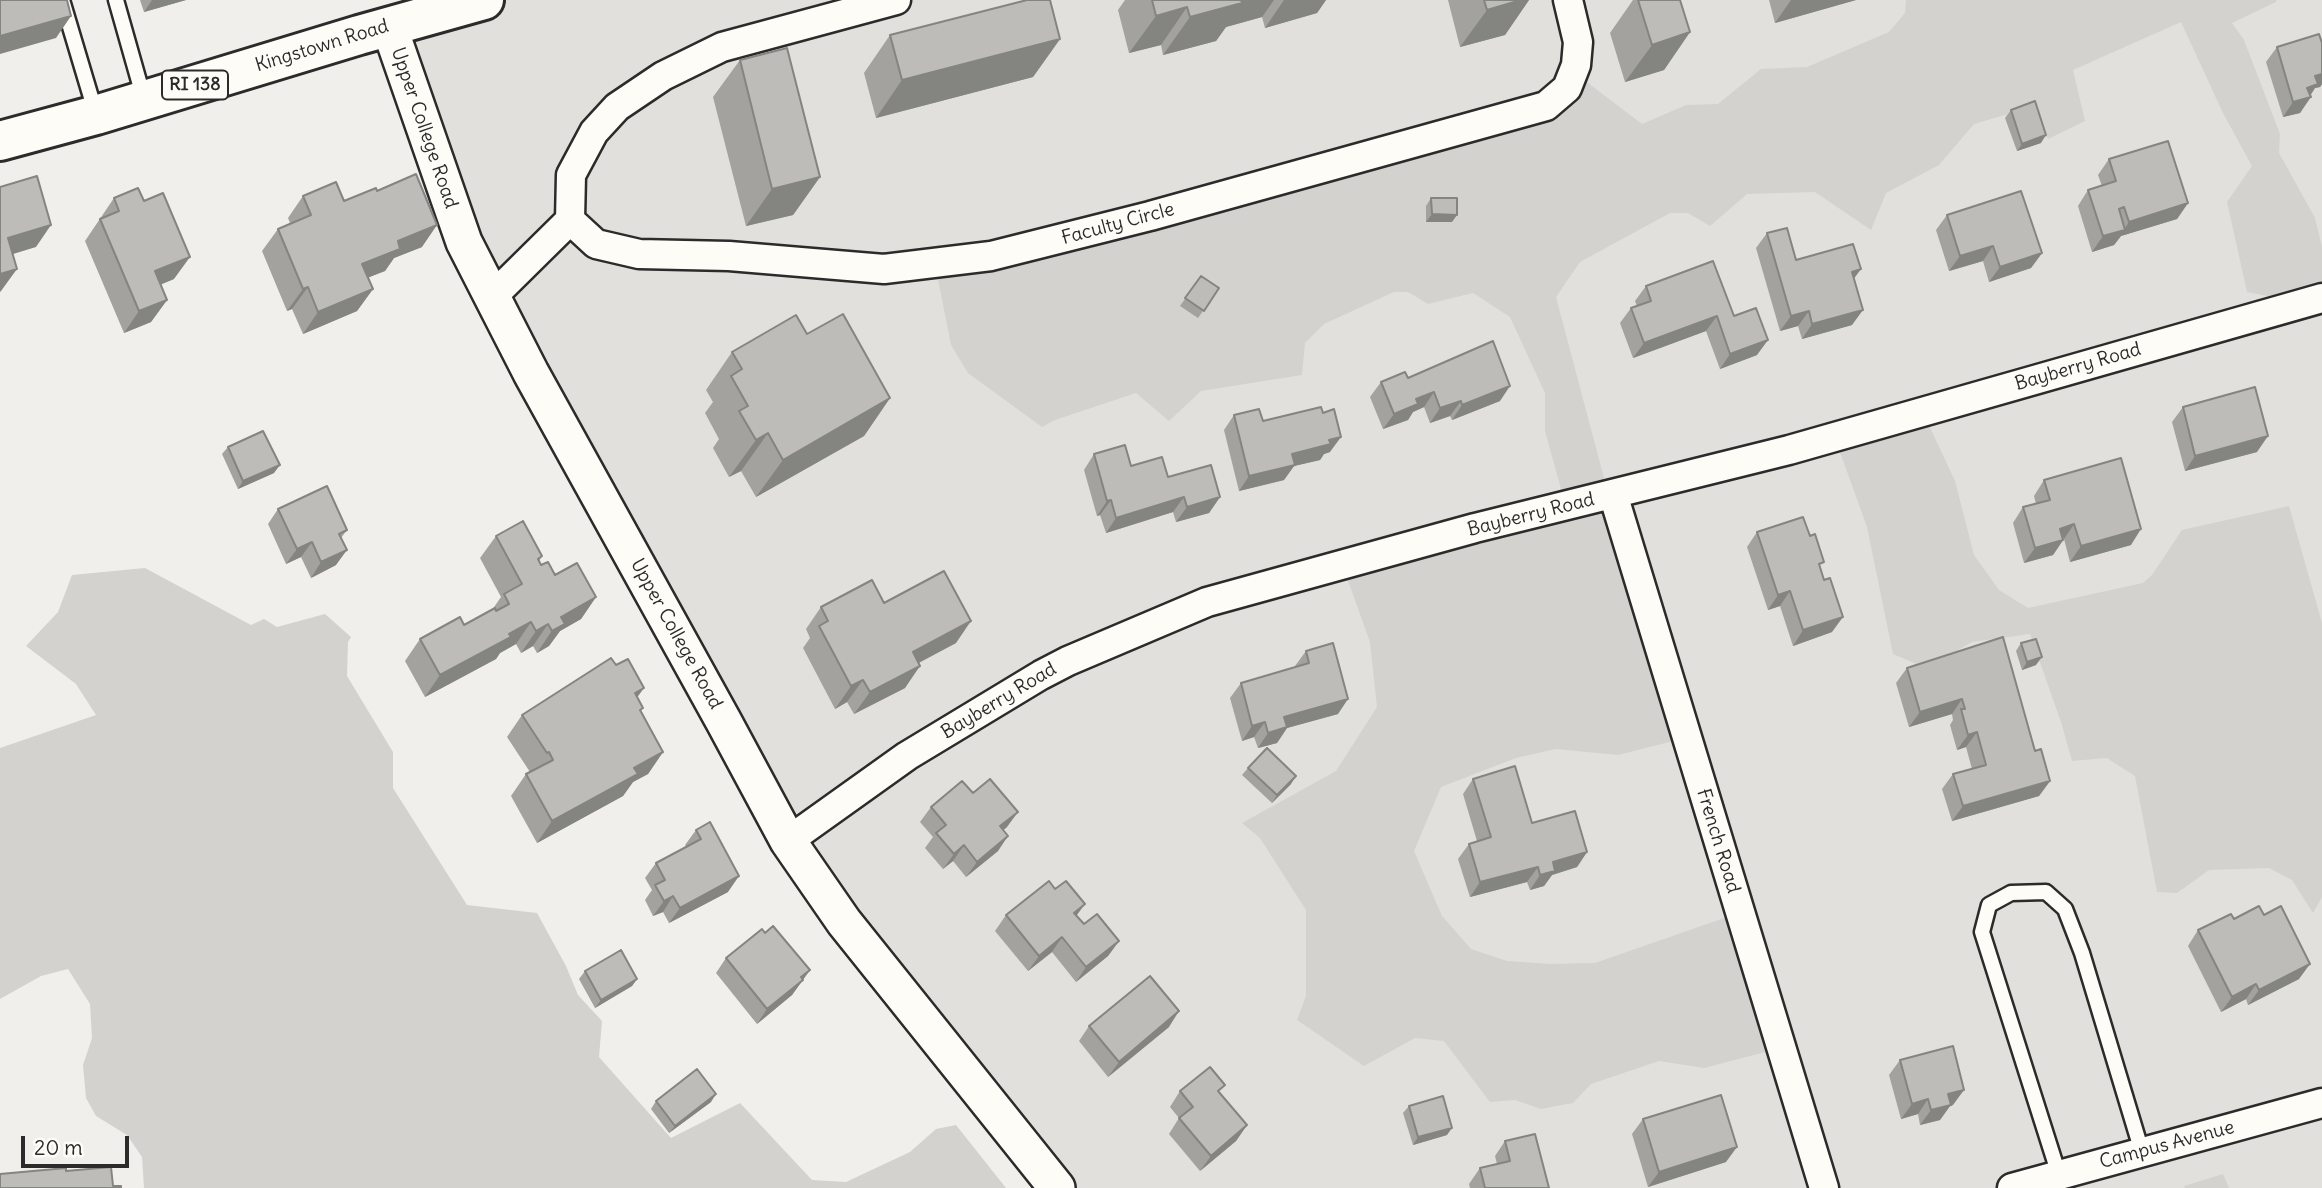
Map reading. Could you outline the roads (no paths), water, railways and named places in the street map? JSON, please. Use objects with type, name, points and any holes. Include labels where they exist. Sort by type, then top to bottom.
[{"type":"main road","name":"Kingstown Road","points":[[0,141],[144,101],[468,2]]},
{"type":"street","points":[[492,297],[570,220],[571,174],[594,132],[617,107],[663,76],[722,47],[896,0]]},
{"type":"street","name":"Faculty Circle","points":[[570,220],[596,244],[639,254],[729,256],[884,268],[991,256],[1150,216],[1546,106],[1567,88],[1576,65],[1578,42],[1568,0]]},
{"type":"street","name":"Upper College Road","points":[[389,26],[464,242],[531,373],[788,841],[844,922],[1057,1188]]},
{"type":"street","name":"Bayberry Road","points":[[788,841],[906,756],[1041,675],[1207,602],[1408,547],[1789,450],[2322,298]]},
{"type":"street","name":"French Road","points":[[1613,494],[1824,1188]]},
{"type":"street","name":"Campus Avenue","points":[[2012,1188],[2322,1103]]},
{"type":"lane","points":[[62,0],[96,115]]},
{"type":"lane","points":[[116,0],[144,101]]},
{"type":"lane","points":[[2059,1175],[1982,932],[1989,905],[2011,892],[2046,892],[2065,909],[2082,953],[2142,1152]]}]
